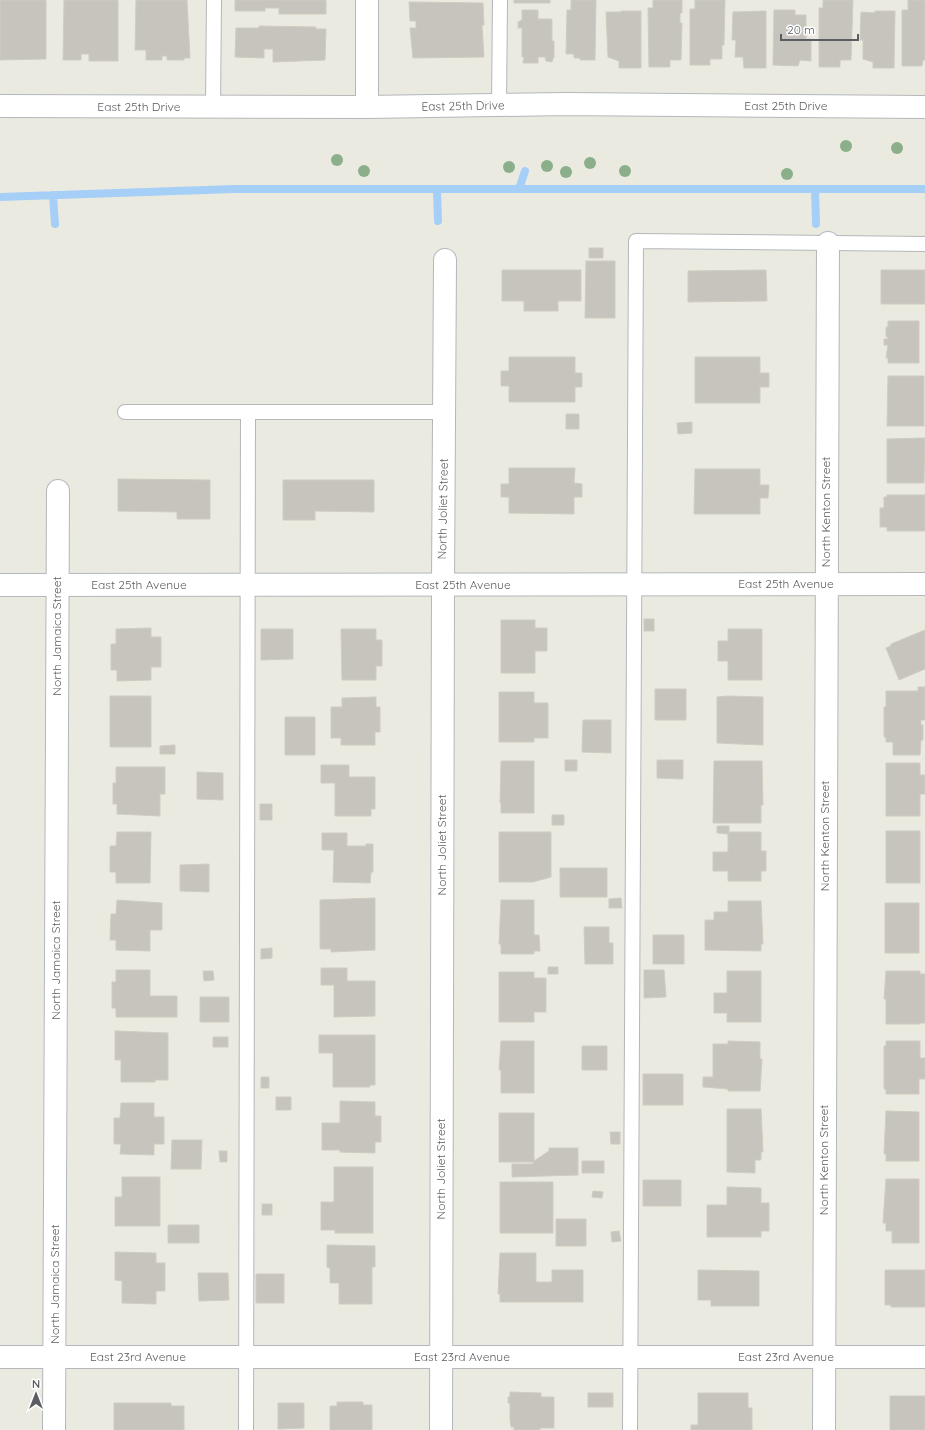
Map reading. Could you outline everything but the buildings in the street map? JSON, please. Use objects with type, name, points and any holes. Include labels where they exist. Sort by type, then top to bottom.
[{"type":"street","points":[[367,0],[367,107]]},
{"type":"street","name":"East 25th Drive","points":[[0,106],[367,107],[566,104],[925,107]]},
{"type":"street","name":"North Kenton Street","points":[[824,1430],[828,243]]},
{"type":"street","name":"North Joliet Street","points":[[441,1430],[442,585],[446,260]]},
{"type":"street","name":"North Jamaica Street","points":[[54,1430],[58,491]]},
{"type":"street","name":"East 25th Avenue","points":[[0,585],[925,584]]},
{"type":"street","name":"East 23rd Avenue","points":[[0,1357],[925,1357]]},
{"type":"lane","points":[[213,107],[214,0]]},
{"type":"lane","points":[[499,106],[500,0]]},
{"type":"lane","points":[[630,1430],[633,584],[636,241],[925,244]]},
{"type":"lane","points":[[124,412],[444,412]]},
{"type":"lane","points":[[246,1430],[248,412]]},
{"type":"waterway","points":[[519,189],[525,171]]},
{"type":"waterway","points":[[0,197],[234,189],[925,189]]},
{"type":"waterway","points":[[815,189],[816,224]]},
{"type":"waterway","points":[[437,190],[438,221]]},
{"type":"waterway","points":[[53,195],[55,224]]}]
